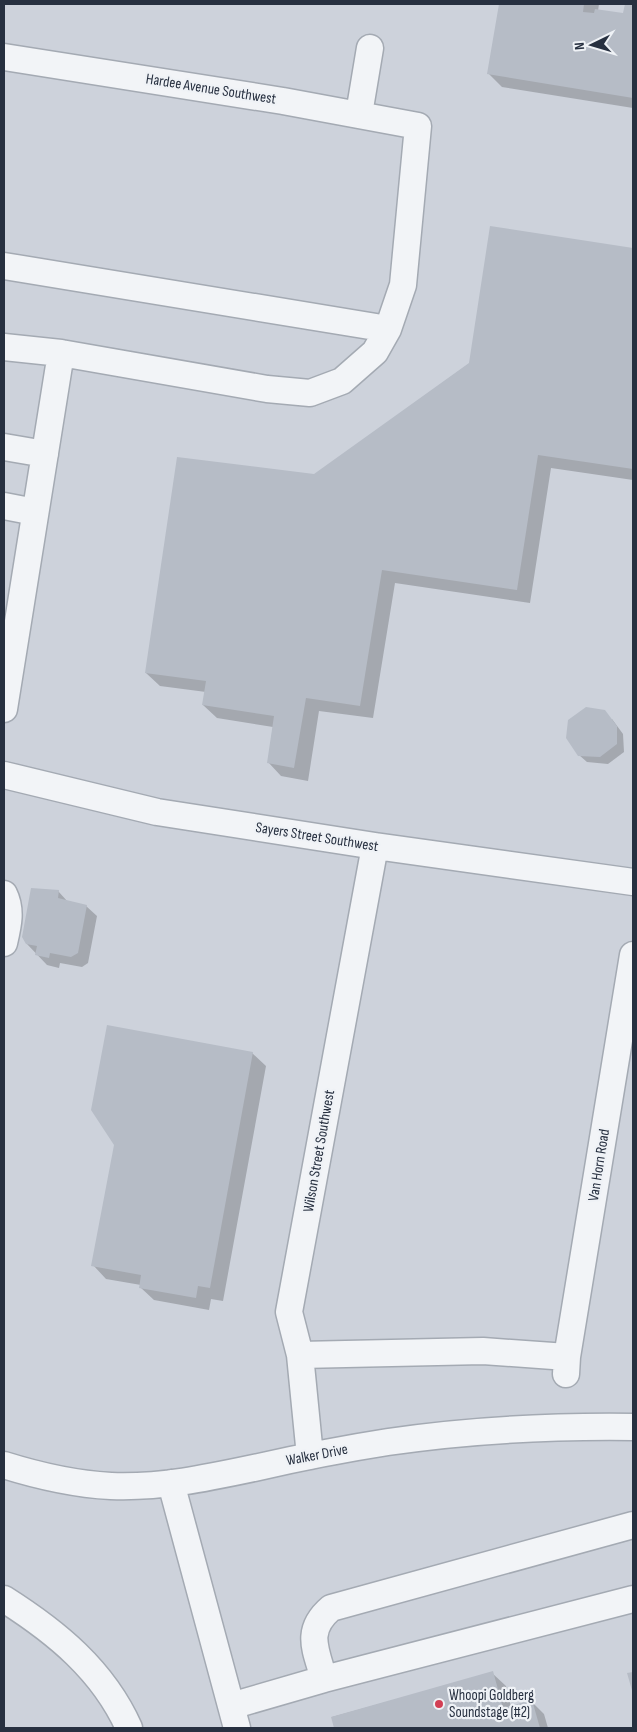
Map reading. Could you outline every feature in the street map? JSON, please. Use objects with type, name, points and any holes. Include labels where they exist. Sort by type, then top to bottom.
[{"type":"street","points":[[359,114],[370,48]]},
{"type":"street","name":"Hardee Avenue Southwest","points":[[4,57],[283,100],[418,126],[403,285],[388,329]]},
{"type":"street","points":[[4,266],[388,329],[375,352],[342,381],[310,393],[267,389],[61,353],[4,347]]},
{"type":"street","points":[[4,709],[61,353]]},
{"type":"street","points":[[4,447],[45,454]]},
{"type":"street","points":[[4,506],[35,512]]},
{"type":"street","name":"Sayers Street Southwest","points":[[4,775],[157,812],[375,846],[633,882]]},
{"type":"street","name":"Wilson Street Southwest","points":[[310,1456],[300,1355],[289,1312],[375,846]]},
{"type":"street","points":[[4,894],[8,902],[8,922],[4,943]]},
{"type":"street","name":"Van Horn Road","points":[[300,1355],[483,1351],[567,1366],[633,955]]},
{"type":"street","name":"Walker Drive","points":[[4,1465],[40,1476],[89,1484],[130,1486],[171,1484],[388,1442],[474,1432],[545,1428],[633,1427]]},
{"type":"street","points":[[171,1484],[234,1717],[324,1679],[633,1599]]},
{"type":"street","points":[[324,1679],[315,1647],[314,1636],[316,1625],[322,1616],[332,1608],[633,1525]]},
{"type":"street","points":[[4,1599],[37,1620],[66,1643],[100,1681],[115,1702],[129,1728]]},
{"type":"shaded area","points":[[4,4],[633,4],[633,1728],[4,1728]]},
{"type":"building","points":[[499,4],[584,4],[583,12],[594,13],[595,9],[623,13],[625,4],[633,4],[633,98],[487,74]]},
{"type":"building","points":[[490,226],[633,248],[633,469],[538,455],[517,590],[382,570],[360,706],[306,698],[294,768],[267,763],[274,716],[202,705],[206,681],[145,673],[177,457],[314,474],[469,363]]},
{"type":"building","points":[[586,707],[605,710],[617,726],[617,744],[600,757],[578,756],[566,738],[568,720]]},
{"type":"building","points":[[31,888],[59,890],[58,898],[87,905],[78,953],[71,957],[50,953],[49,958],[35,955],[37,946],[26,944],[22,937]]},
{"type":"building","points":[[107,1025],[253,1052],[210,1288],[198,1286],[196,1298],[139,1288],[141,1275],[91,1266],[114,1145],[91,1110]]},
{"type":"building","name":"Whoopi Goldberg Soundstage (#2)","points":[[493,1671],[503,1708],[532,1700],[540,1728],[334,1728],[331,1717]]},
{"type":"building","points":[[633,1672],[633,1694],[627,1673]]},
{"type":"place","name":"Whoopi Goldberg Soundstage (#2)","points":[[439,1704]]}]
